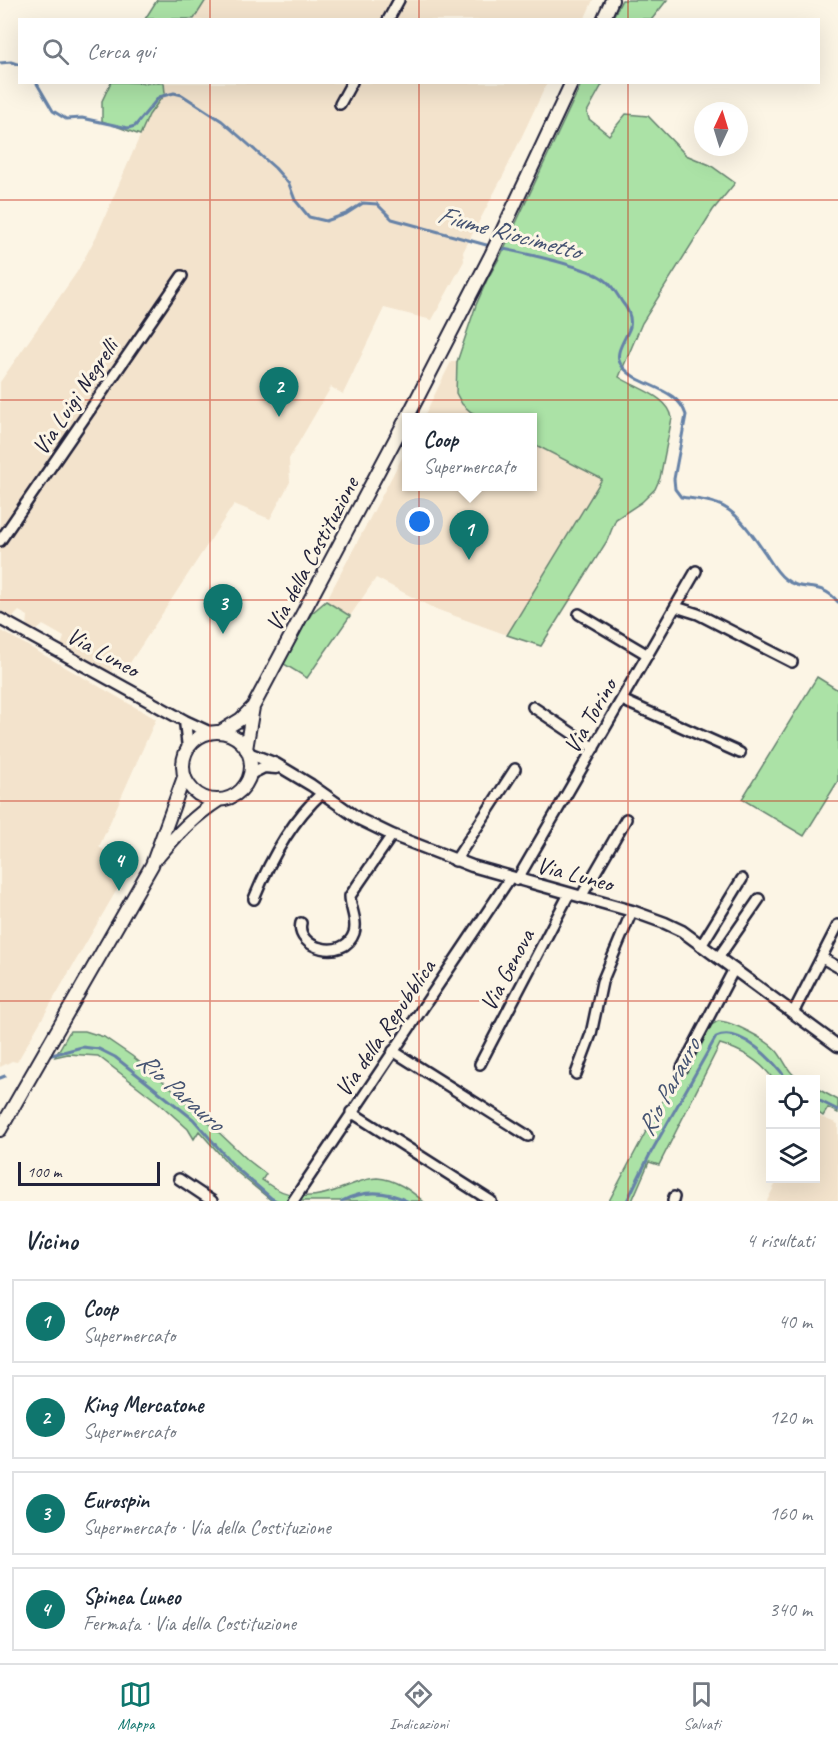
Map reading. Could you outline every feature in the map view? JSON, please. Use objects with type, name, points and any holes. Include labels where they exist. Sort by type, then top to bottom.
[{"type":"main road","points":[[604,18],[612,0]]},
{"type":"main road","name":"Via della Costituzione","points":[[409,413],[491,255],[571,84]]},
{"type":"main road","name":"Via della Costituzione","points":[[216,732],[241,719],[253,707],[402,426]]},
{"type":"main road","name":"Via della Costituzione","points":[[247,751],[253,707]]},
{"type":"main road","points":[[216,732],[236,738],[247,751],[251,763],[246,784],[230,798],[219,800],[198,795],[189,787],[182,766],[188,748],[198,738],[216,732]]},
{"type":"main road","points":[[152,865],[184,777]]},
{"type":"main road","points":[[0,1130],[152,865],[180,830],[219,800]]},
{"type":"street","points":[[389,18],[399,0]]},
{"type":"street","points":[[340,104],[351,84]]},
{"type":"street","name":"Via Luigi Negrelli","points":[[0,541],[182,276]]},
{"type":"street","name":"Via Torino","points":[[513,879],[594,748],[696,572]]},
{"type":"street","points":[[676,607],[698,614],[792,662]]},
{"type":"street","points":[[579,614],[648,655]]},
{"type":"street","name":"Via Luneo","points":[[0,619],[185,721],[216,732]]},
{"type":"street","points":[[622,700],[740,753]]},
{"type":"street","points":[[533,707],[594,748]]},
{"type":"street","points":[[185,721],[188,748]]},
{"type":"street","name":"Via Luneo","points":[[247,751],[276,764],[359,819],[392,835],[455,861],[632,911],[682,931],[838,1046]]},
{"type":"street","points":[[250,774],[264,767],[285,770]]},
{"type":"street","points":[[455,861],[515,769]]},
{"type":"street","points":[[254,898],[287,835],[322,793]]},
{"type":"street","points":[[581,897],[626,819]]},
{"type":"street","points":[[301,923],[302,937],[323,949],[337,949],[348,943],[354,934],[355,926],[350,896],[392,835]]},
{"type":"street","name":"Via della Repubblica","points":[[293,1201],[351,1112],[513,879]]},
{"type":"street","points":[[701,946],[742,879]]},
{"type":"street","name":"Via Genova","points":[[480,1064],[569,894]]},
{"type":"street","points":[[718,958],[759,899]]},
{"type":"street","points":[[576,1074],[591,1034],[602,982],[632,911]]},
{"type":"street","points":[[793,1013],[838,925]]},
{"type":"street","points":[[822,958],[838,967]]},
{"type":"street","points":[[682,1068],[734,969]]},
{"type":"street","points":[[393,1051],[528,1136]]},
{"type":"street","points":[[351,1112],[491,1201]]},
{"type":"street","points":[[179,1179],[212,1201]]},
{"type":"shaded area","points":[[206,0],[593,0],[585,18],[195,18]]},
{"type":"shaded area","points":[[164,84],[547,84],[504,174],[463,252],[464,261],[432,320],[384,308],[343,394],[331,387],[289,459],[290,482],[270,519],[234,504],[124,672],[114,666],[110,673],[61,646],[64,637],[43,625],[36,631],[27,627],[28,616],[19,611],[12,618],[0,611],[0,382],[77,272],[97,235],[149,115],[165,93]]},
{"type":"shaded area","points":[[451,362],[457,362],[455,380],[473,413],[426,413]]},
{"type":"shaded area","points":[[537,446],[602,479],[507,635],[433,608],[376,578],[350,616],[326,601],[402,458],[402,491],[537,491]]},
{"type":"shaded area","points":[[0,630],[156,719],[99,847],[130,867],[17,1062],[12,1061],[0,1067]]},
{"type":"shaded area","points":[[820,1117],[838,1124],[838,1201],[767,1201],[776,1183],[820,1183]]},
{"type":"green space","points":[[157,0],[206,0],[195,18],[146,18]]},
{"type":"green space","points":[[622,0],[667,0],[653,18],[613,18]]},
{"type":"green space","points":[[110,84],[164,84],[165,93],[149,115],[140,135],[102,121],[102,101]]},
{"type":"green space","points":[[581,84],[602,84],[587,112],[589,119],[609,135],[626,114],[648,116],[686,155],[710,165],[735,183],[713,210],[642,323],[619,377],[658,398],[670,410],[672,418],[660,478],[655,489],[642,502],[616,519],[607,541],[541,646],[507,635],[602,479],[537,446],[537,413],[473,413],[462,404],[456,393],[457,362],[476,305]]},
{"type":"green space","points":[[326,601],[350,616],[307,678],[284,664],[296,638],[312,613]]},
{"type":"green space","points":[[817,677],[838,690],[838,781],[804,836],[742,799]]},
{"type":"green space","points":[[718,1021],[749,1032],[776,1050],[794,1075],[770,1075],[750,1057],[720,1044],[659,1165],[649,1162],[632,1201],[609,1201],[675,1077],[679,1078],[708,1027]]},
{"type":"green space","points":[[70,1031],[85,1031],[104,1037],[132,1056],[175,1091],[266,1174],[262,1180],[282,1192],[312,1196],[377,1178],[396,1183],[423,1201],[272,1201],[233,1169],[199,1131],[194,1139],[188,1129],[159,1103],[98,1056],[68,1054],[55,1057]]},
{"type":"green space","points":[[820,1090],[838,1100],[838,1113],[828,1108],[823,1116],[820,1114]]},
{"type":"waterway","name":"Fiume Riocimetto","points":[[0,63],[11,62],[18,64]]},
{"type":"waterway","name":"Fiume Riocimetto","points":[[37,84],[53,111],[66,119],[82,118],[128,128],[135,126],[159,97],[174,93],[182,95],[222,121],[275,168],[289,184],[295,200],[309,217],[326,221],[346,214],[363,203],[377,204],[392,219],[490,246]]},
{"type":"waterway","name":"Fiume Riocimetto","points":[[499,248],[570,265],[597,275],[610,284],[626,307],[630,320],[630,327],[619,352],[619,361],[629,373],[638,379],[675,398],[686,415],[674,479],[675,489],[681,497],[713,502],[725,507],[750,532],[776,570],[785,579],[798,586],[824,591],[838,602]]},
{"type":"waterway","name":"Rio Parauro","points":[[627,1201],[649,1156],[716,1037],[736,1036],[746,1041],[765,1055],[783,1075]]},
{"type":"waterway","name":"Rio Parauro","points":[[48,1056],[82,1047],[99,1049],[115,1057],[193,1119],[235,1167],[277,1201]]},
{"type":"waterway","name":"Rio Parauro","points":[[0,1078],[5,1076]]},
{"type":"waterway","name":"Rio Parauro","points":[[820,1101],[838,1110]]},
{"type":"waterway","name":"Rio Parauro","points":[[342,1201],[366,1193],[383,1193],[407,1201]]},
{"type":"place","name":"King Mercatone","points":[[279,417]]},
{"type":"place","name":"Coop","points":[[469,560]]},
{"type":"place","name":"Eurospin","points":[[223,634]]},
{"type":"place","name":"Spinea Luneo","points":[[119,891]]}]
